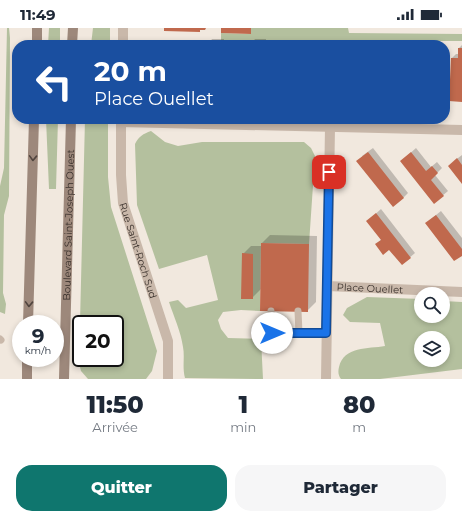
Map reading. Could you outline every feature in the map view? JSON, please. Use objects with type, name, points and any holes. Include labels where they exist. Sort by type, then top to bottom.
[{"type":"main road","points":[[37,28],[37,40]]},
{"type":"main road","points":[[72,40],[73,28]]},
{"type":"main road","points":[[28,315],[34,124]]},
{"type":"main road","name":"Boulevard Saint-Joseph Ouest","points":[[64,379],[71,124]]},
{"type":"main road","points":[[27,367],[27,379]]},
{"type":"street","points":[[123,28],[123,40]]},
{"type":"street","name":"Rue Saint-Roch Sud","points":[[121,124],[121,175],[123,203],[168,341],[168,379]]},
{"type":"street","points":[[240,124],[462,130]]},
{"type":"street","name":"Place Ouellet","points":[[326,379],[330,127]]},
{"type":"street","name":"Place Ouellet","points":[[327,286],[462,292]]},
{"type":"lane","points":[[271,311],[272,333],[326,333]]},
{"type":"lane","points":[[298,311],[299,333]]},
{"type":"green space","points":[[7,28],[9,28],[10,38],[9,196],[4,215],[3,293],[6,304],[5,314],[0,312],[0,186],[4,168]]},
{"type":"green space","points":[[49,28],[60,28],[60,40],[48,40]]},
{"type":"green space","points":[[93,28],[110,28],[110,40],[92,40]]},
{"type":"green space","points":[[251,28],[348,28],[349,33],[462,34],[462,41],[221,40],[221,33],[251,34]]},
{"type":"green space","points":[[46,124],[58,124],[56,189],[49,189]]},
{"type":"green space","points":[[85,124],[108,124],[108,177],[111,207],[157,351],[152,371],[146,379],[88,379],[81,371],[80,367],[124,367],[124,315],[80,315]]},
{"type":"green space","points":[[151,131],[165,142],[178,146],[202,142],[304,142],[311,148],[315,156],[309,244],[261,243],[260,311],[241,310],[223,312],[218,320],[221,329],[228,338],[261,339],[263,379],[185,378],[182,341],[169,302],[178,300],[186,308],[218,300],[207,255],[159,269],[137,205],[135,144],[138,139]]},
{"type":"green space","points":[[367,297],[414,299],[414,323],[450,323],[450,301],[462,302],[462,369],[380,379],[341,379],[338,372],[342,360],[346,355],[364,348],[385,346],[380,323],[350,322],[343,315],[347,308]]},
{"type":"building","points":[[164,28],[206,28],[205,30],[200,30],[200,32],[164,31]]},
{"type":"building","points":[[221,28],[251,28],[251,34],[221,33]]},
{"type":"building","points":[[458,48],[462,48],[462,102],[450,101],[451,58],[458,58]]},
{"type":"building","points":[[368,152],[404,198],[393,207],[356,161]]},
{"type":"building","points":[[411,152],[426,171],[432,166],[438,173],[431,180],[444,196],[434,204],[400,161]]},
{"type":"building","points":[[457,158],[462,165],[462,184],[448,166]]},
{"type":"building","points":[[376,213],[411,258],[402,265],[389,250],[383,255],[375,244],[381,240],[366,221]]},
{"type":"building","points":[[436,215],[462,249],[462,256],[454,261],[425,223]]},
{"type":"building","points":[[261,243],[309,244],[308,312],[260,311]]},
{"type":"building","points":[[242,253],[253,254],[253,299],[241,299]]},
{"type":"route","points":[[272,333],[326,333],[329,172]]}]
